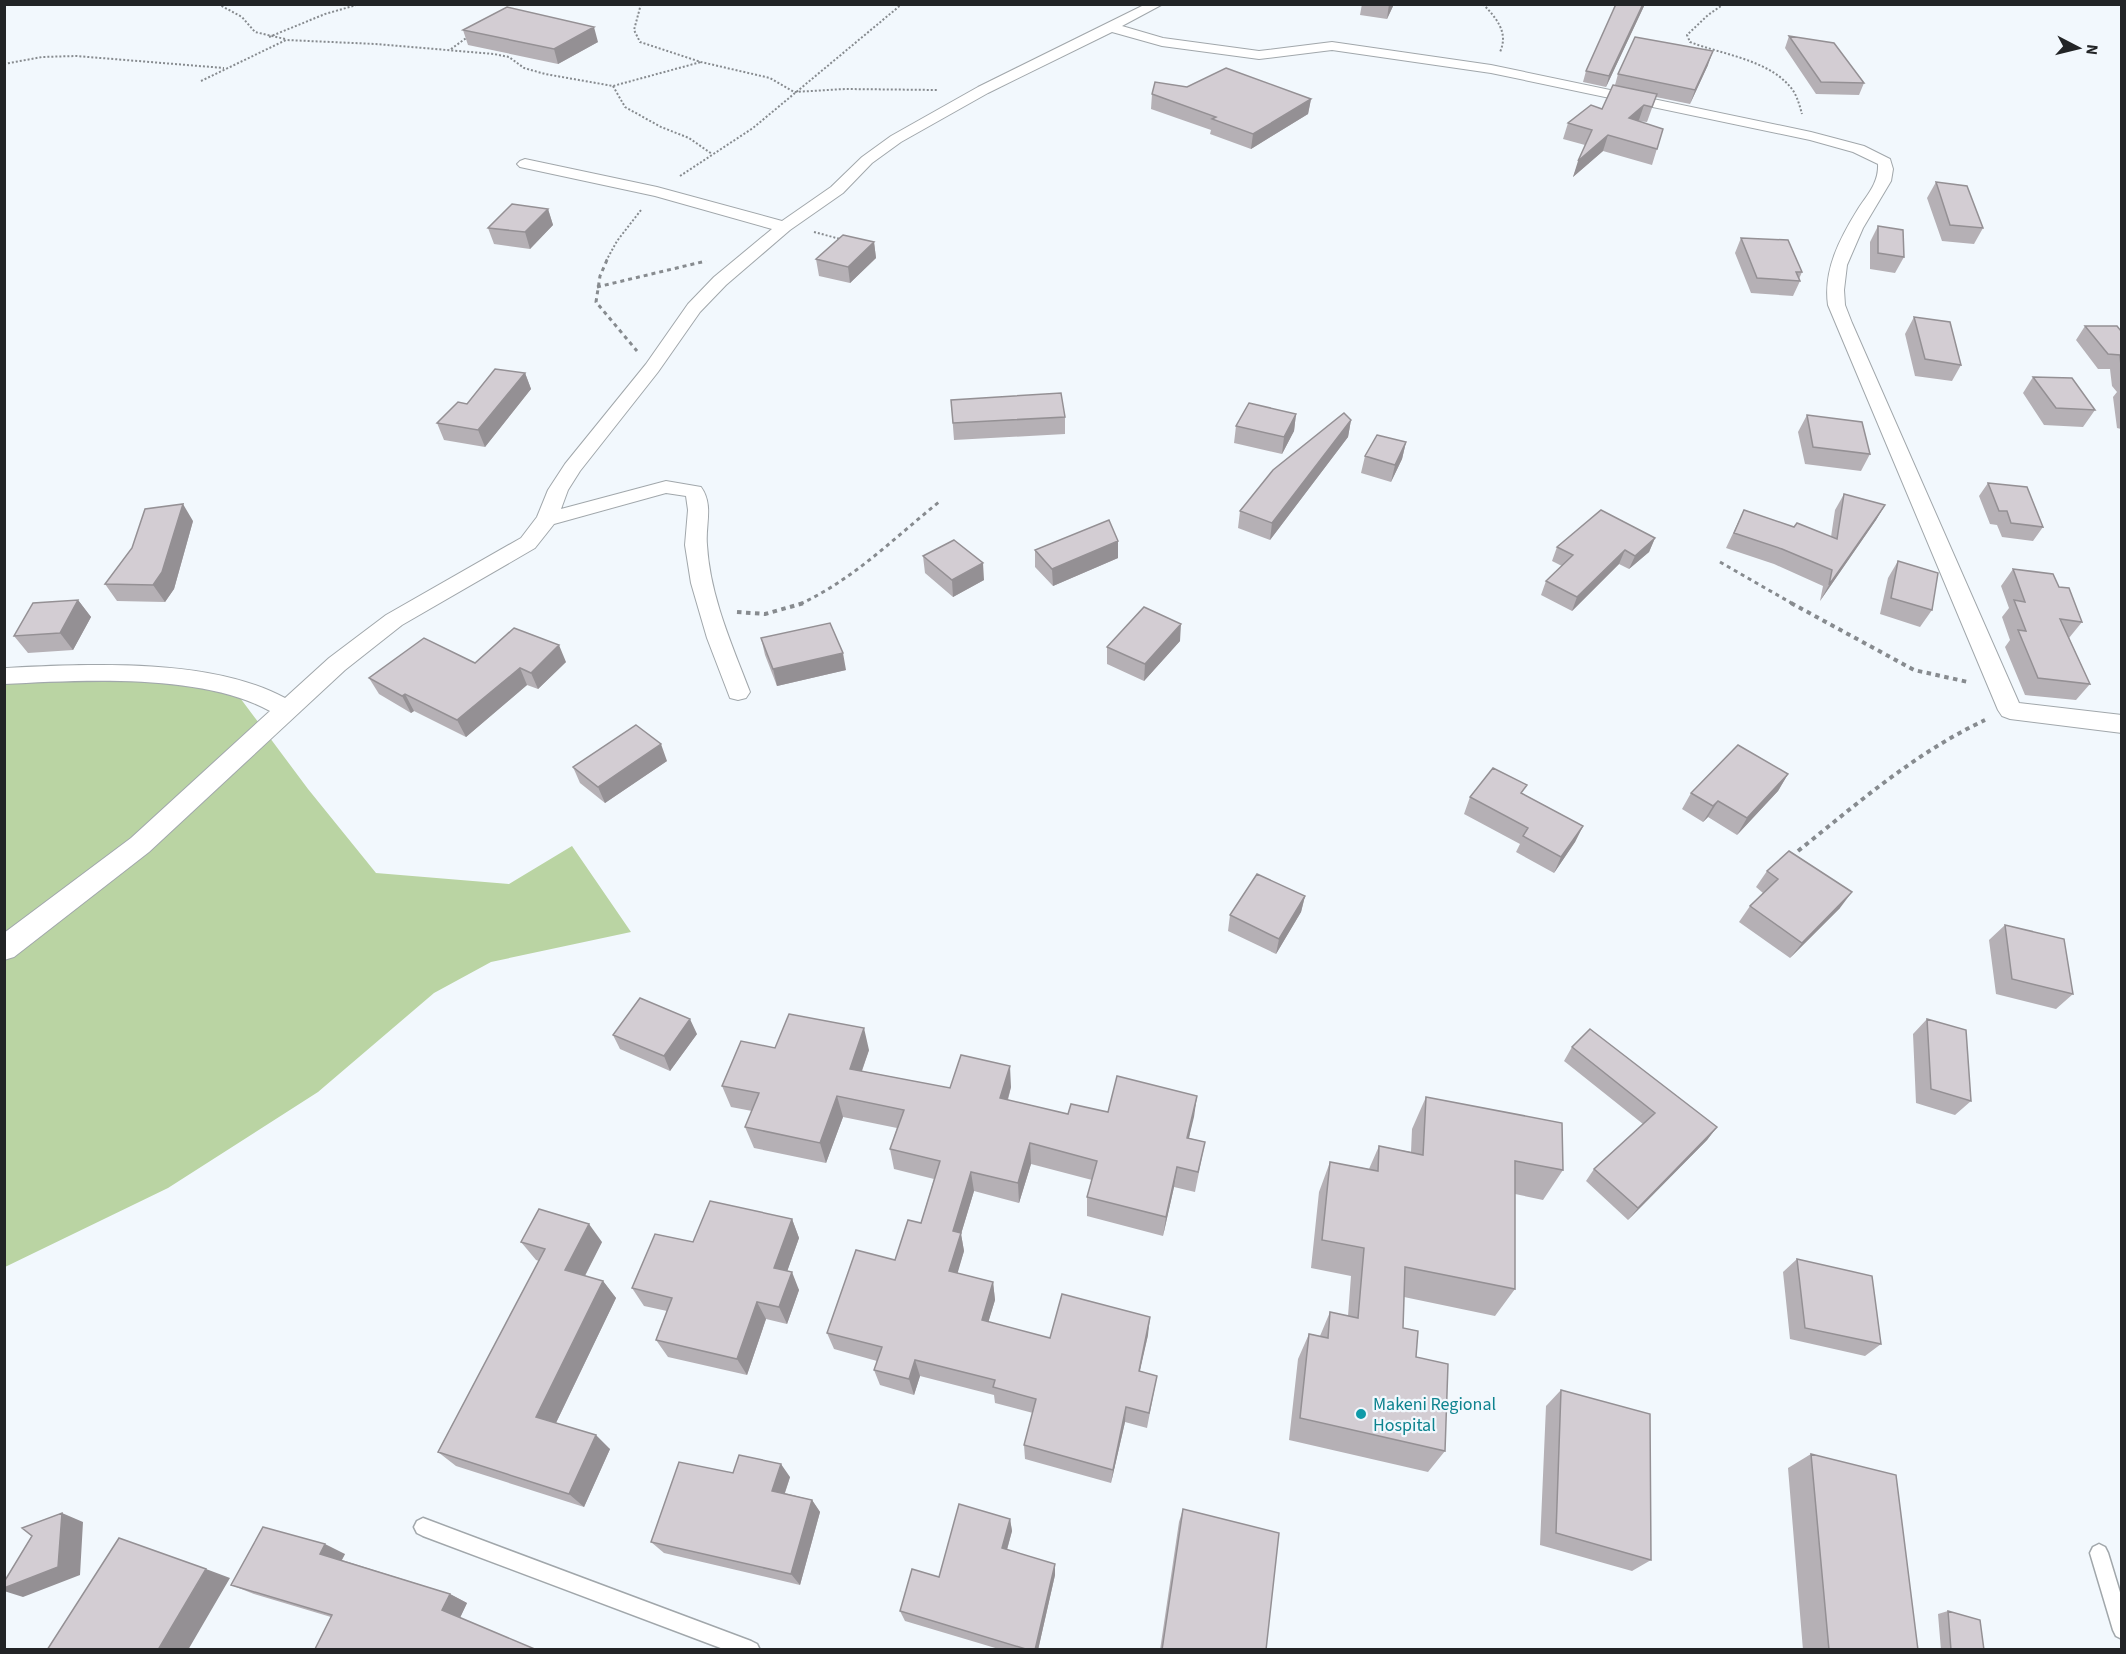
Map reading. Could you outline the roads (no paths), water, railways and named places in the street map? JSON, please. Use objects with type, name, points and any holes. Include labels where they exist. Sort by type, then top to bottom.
[{"type":"street","points":[[4,949],[140,844],[337,664],[394,620],[528,543],[547,519],[558,490],[572,468],[652,368],[694,308],[720,281],[784,227],[837,190],[867,160],[896,139],[983,90],[1157,4]]},
{"type":"street","points":[[1110,27],[1162,42],[1259,55],[1274,55],[1309,47],[1332,46],[1491,69],[1811,136],[1856,147],[1885,162],[1887,172],[1885,183],[1868,206],[1848,242],[1835,282],[1836,302],[2006,699],[2121,724]]},
{"type":"street","points":[[525,164],[657,192],[784,227]]},
{"type":"street","points":[[547,519],[666,487],[694,491],[698,498],[696,548],[707,606],[738,692]]},
{"type":"street","points":[[4,676],[89,672],[219,683],[256,693],[287,710]]},
{"type":"lane","points":[[423,1527],[751,1650]]},
{"type":"lane","points":[[2099,1553],[2121,1630]]},
{"type":"place","name":"Makeni Regional Hospital","points":[[1361,1414]]}]
